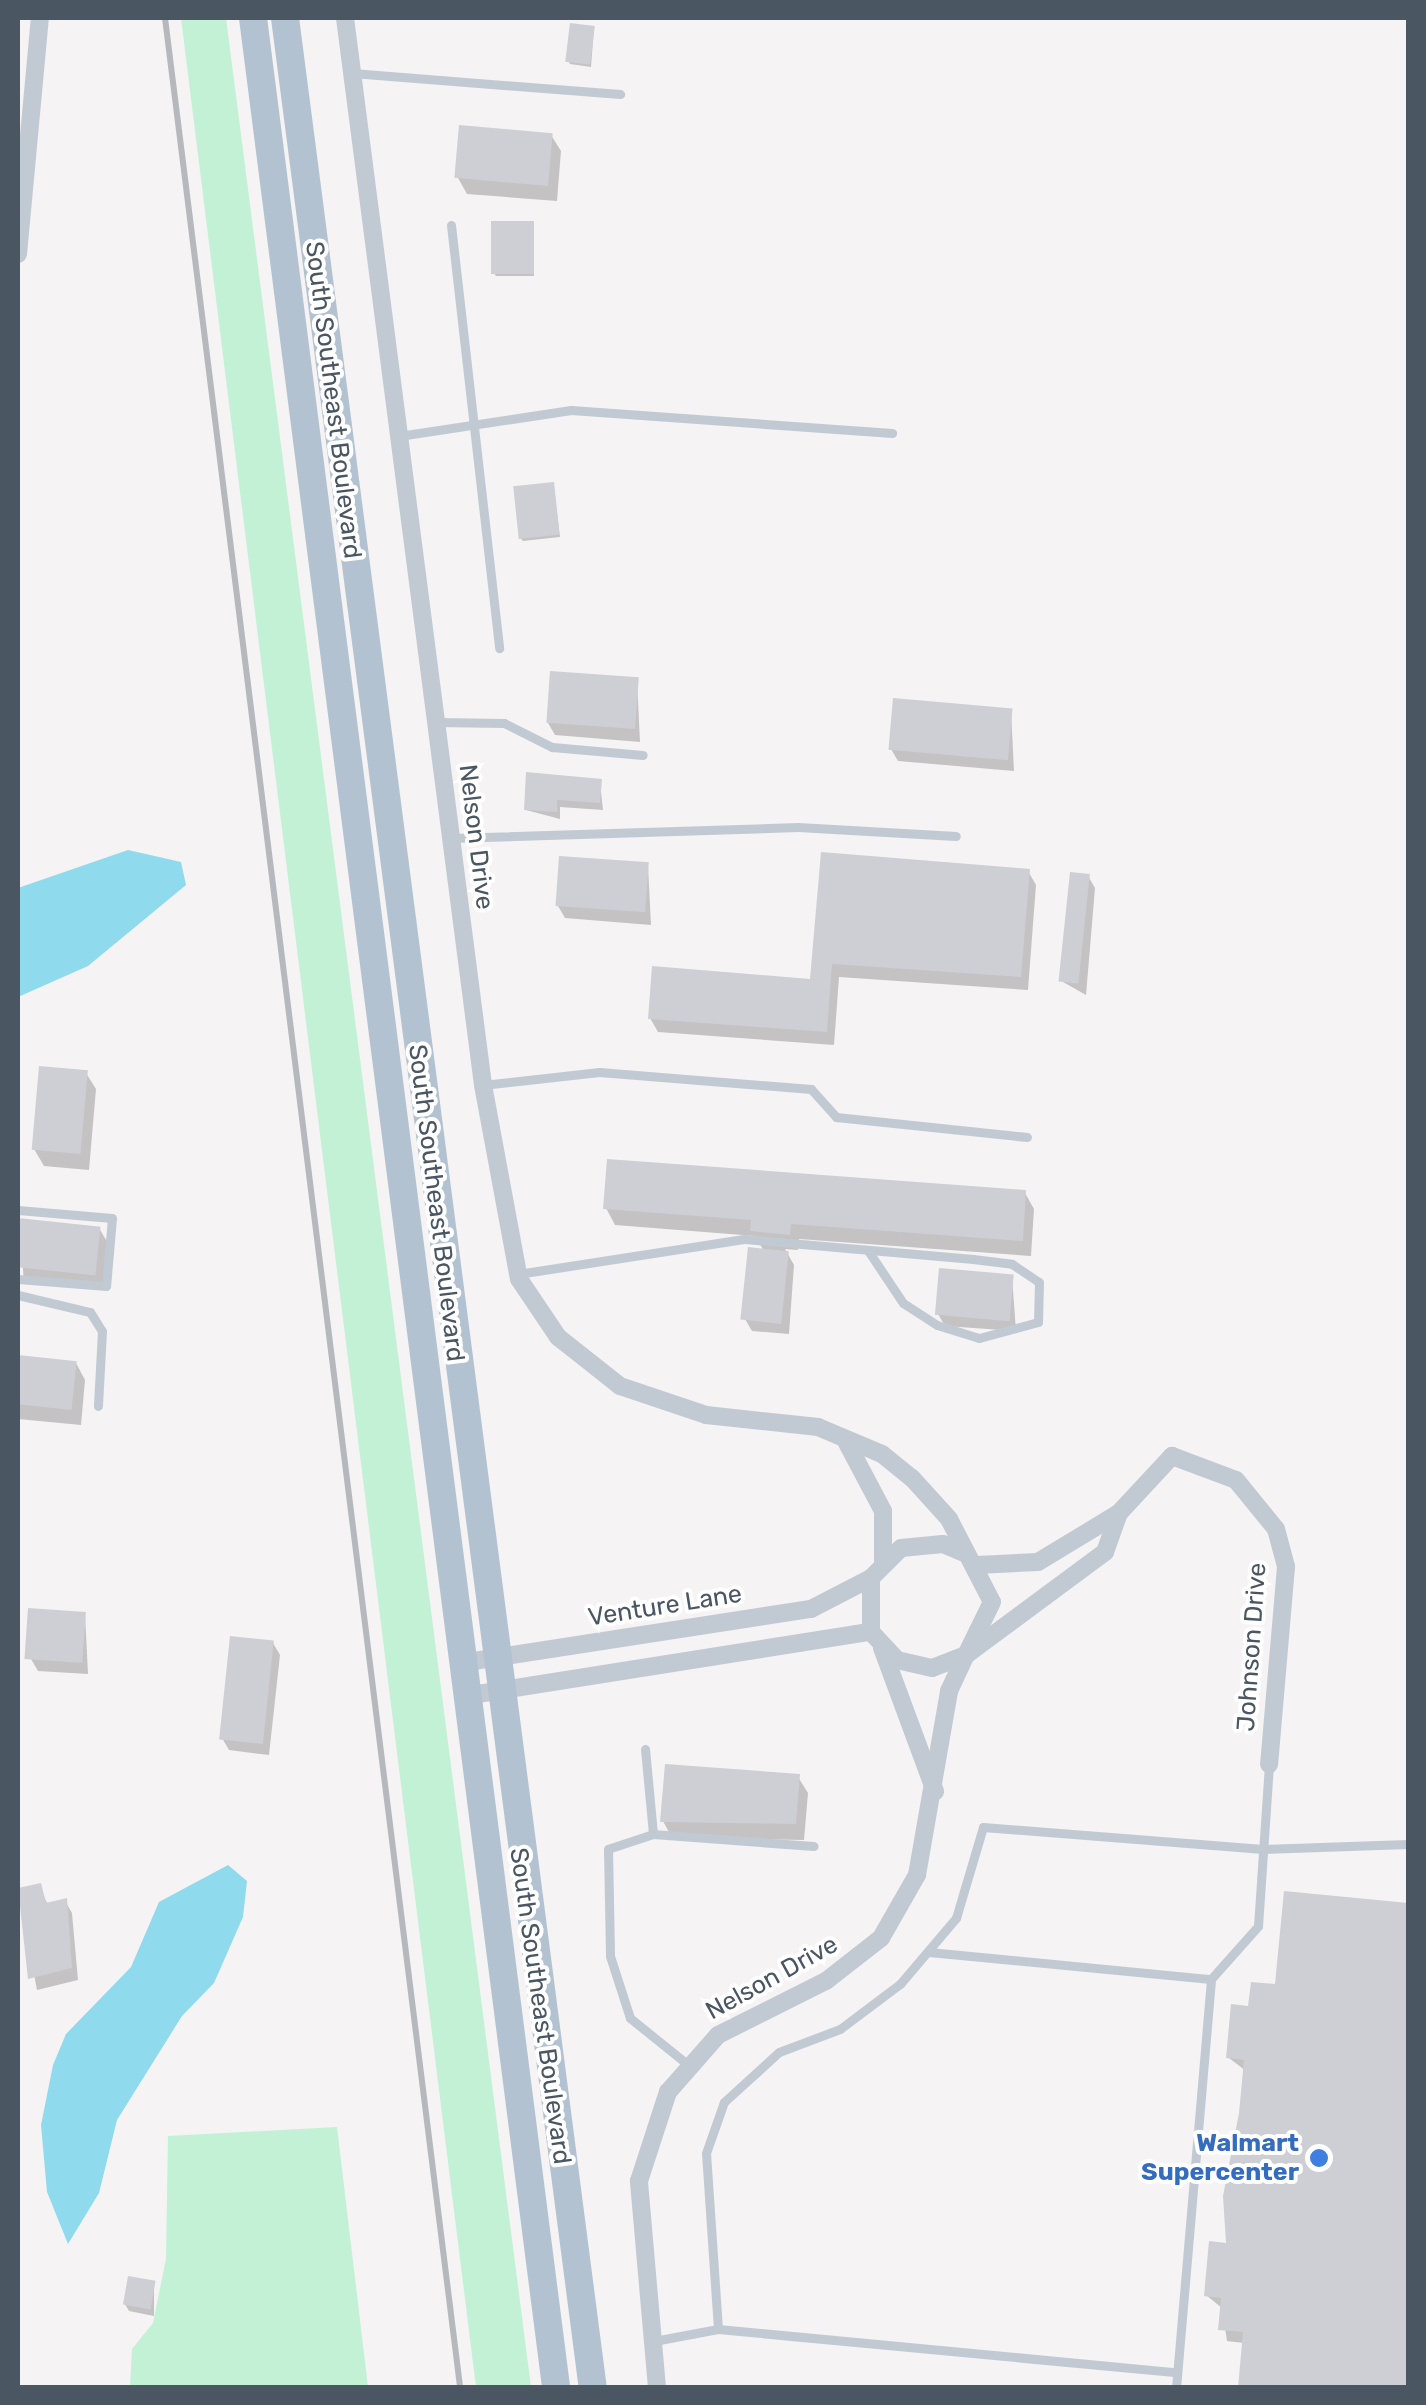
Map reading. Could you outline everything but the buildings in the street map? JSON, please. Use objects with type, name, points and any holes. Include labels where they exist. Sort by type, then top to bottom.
[{"type":"main road","name":"South Southeast Boulevard","points":[[253,18],[460,1663],[556,2388]]},
{"type":"main road","name":"South Southeast Boulevard","points":[[285,18],[497,1691],[594,2388]]},
{"type":"street","points":[[18,254],[40,18]]},
{"type":"street","name":"Nelson Drive","points":[[345,18],[483,1084],[518,1274],[558,1337],[620,1386],[706,1414],[818,1427],[882,1454],[912,1478],[949,1519],[962,1552]]},
{"type":"street","points":[[846,1442],[883,1511],[883,1561]]},
{"type":"street","name":"Johnson Drive","points":[[1120,1513],[1172,1456],[1189,1456],[1236,1480],[1276,1530],[1286,1567],[1269,1764]]},
{"type":"street","points":[[977,1566],[1038,1562],[1120,1513]]},
{"type":"street","points":[[465,1696],[877,1640],[914,1666],[966,1656],[1105,1552],[1120,1513]]},
{"type":"street","points":[[935,1791],[877,1640],[871,1578],[883,1561],[921,1542],[962,1552],[977,1566],[992,1602],[966,1656]]},
{"type":"street","name":"Venture Lane","points":[[460,1663],[811,1609],[871,1578]]},
{"type":"street","name":"Nelson Drive","points":[[657,2388],[639,2181],[660,2108],[687,2064],[727,2028],[826,1981],[881,1938],[917,1875],[942,1750],[948,1692],[966,1656]]},
{"type":"lane","points":[[352,73],[620,94]]},
{"type":"lane","points":[[451,225],[470,425],[499,648]]},
{"type":"lane","points":[[399,436],[570,410],[892,433]]},
{"type":"lane","points":[[436,722],[504,723],[552,747],[643,755]]},
{"type":"lane","points":[[451,838],[798,827],[956,836]]},
{"type":"lane","points":[[483,1084],[599,1072],[811,1089],[836,1117],[1027,1137]]},
{"type":"lane","points":[[18,1210],[112,1218],[106,1286],[18,1279]]},
{"type":"lane","points":[[518,1274],[745,1239],[1012,1264],[1039,1282],[1038,1322],[979,1338],[937,1325],[903,1303],[869,1252]]},
{"type":"lane","points":[[18,1295],[90,1312],[102,1331],[98,1406]]},
{"type":"lane","points":[[645,1749],[653,1834]]},
{"type":"lane","points":[[1176,2388],[1211,1978],[1258,1926],[1269,1764]]},
{"type":"lane","points":[[718,2329],[706,2153],[724,2102],[779,2052],[874,2006],[929,1952],[956,1918],[983,1827],[1263,1850],[1408,1844]]},
{"type":"lane","points":[[687,2064],[630,2018],[610,1956],[608,1849],[653,1834],[814,1846]]},
{"type":"lane","points":[[929,1952],[1211,1978]]},
{"type":"lane","points":[[651,2342],[718,2329],[1177,2372]]},
{"type":"green space","points":[[181,18],[226,18],[531,2387],[476,2387]]},
{"type":"green space","points":[[337,2127],[368,2387],[130,2387],[132,2349],[153,2323],[166,2259],[168,2136]]},
{"type":"water","points":[[128,850],[181,862],[186,885],[88,966],[18,997],[18,888]]},
{"type":"water","points":[[228,1865],[247,1881],[243,1917],[214,1983],[182,2016],[117,2120],[99,2193],[68,2244],[47,2192],[41,2125],[53,2065],[66,2034],[131,1967],[159,1902]]},
{"type":"railway","points":[[165,18],[460,2388]]},
{"type":"place","name":"Walmart Supercenter","points":[[1319,2158]]}]
